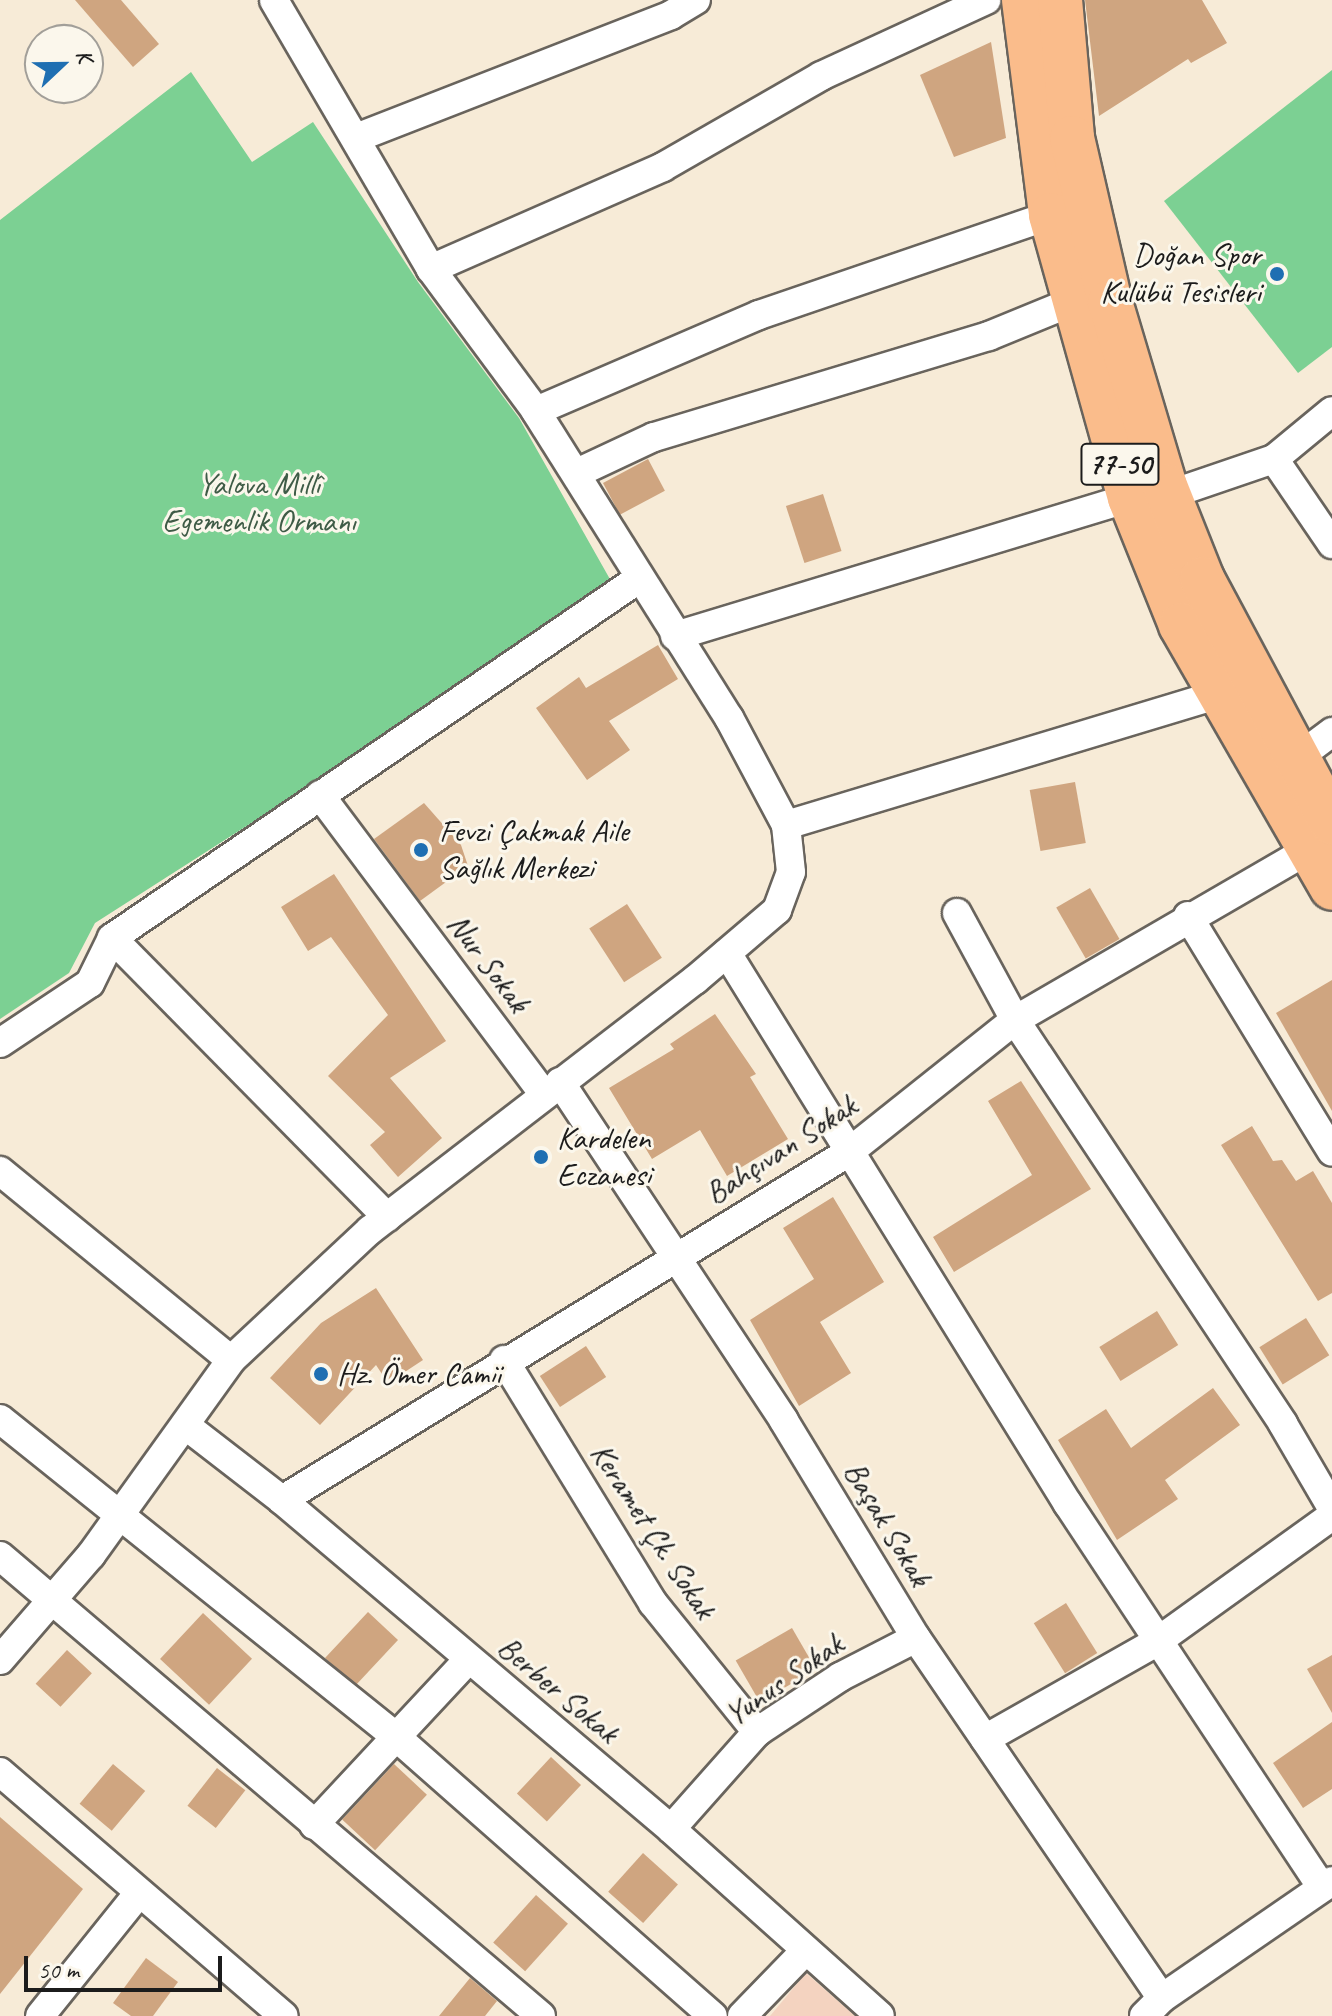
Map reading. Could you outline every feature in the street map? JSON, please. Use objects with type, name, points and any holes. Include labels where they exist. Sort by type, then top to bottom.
[{"type":"main road","name":"77-50","points":[[1024,0],[1051,215],[1072,302],[1147,492],[1202,579],[1296,759],[1321,835],[1332,888]]},
{"type":"main road","name":"77-50","points":[[1060,0],[1075,152],[1110,302],[1147,492],[1181,625],[1217,695],[1321,835]]},
{"type":"street","points":[[356,138],[671,15],[696,0]]},
{"type":"street","points":[[431,269],[663,167],[821,76],[986,0]]},
{"type":"street","points":[[0,1660],[119,1517],[231,1360],[387,1217],[727,953],[777,910],[791,872],[786,825],[729,718],[637,580],[577,473],[536,411],[431,269],[283,3]]},
{"type":"street","points":[[536,411],[759,315],[1051,215]]},
{"type":"street","points":[[577,473],[654,437],[989,336],[1072,302]]},
{"type":"street","points":[[675,636],[1147,492],[1180,491],[1274,459],[1332,411]]},
{"type":"street","points":[[1274,459],[1332,544]]},
{"type":"street","points":[[0,1043],[90,983],[112,938],[637,580]]},
{"type":"street","points":[[786,825],[1217,695]]},
{"type":"street","points":[[1296,759],[1332,732]]},
{"type":"street","name":"Nur Sokak","points":[[320,795],[552,1088]]},
{"type":"street","name":"Bahçıvan Sokak","points":[[282,1500],[504,1360],[849,1152],[1015,1020],[1321,835]]},
{"type":"street","points":[[957,913],[1015,1020],[1283,1424],[1332,1508]]},
{"type":"street","points":[[1188,916],[1332,1152]]},
{"type":"street","points":[[112,938],[387,1217]]},
{"type":"street","points":[[727,953],[1158,1641],[1327,1884],[1153,2007]]},
{"type":"street","name":"Başak Sokak","points":[[552,1088],[674,1258],[784,1421],[916,1638],[985,1739],[1153,2007]]},
{"type":"street","points":[[0,1171],[231,1360]]},
{"type":"street","name":"Keramet Çk. Sokak","points":[[504,1360],[653,1603],[757,1732]]},
{"type":"street","points":[[0,1419],[394,1735],[713,2016]]},
{"type":"street","name":"Berber Sokak","points":[[185,1425],[282,1500],[671,1829],[880,2016]]},
{"type":"street","points":[[985,1739],[1158,1641],[1332,1516]]},
{"type":"street","points":[[0,1556],[541,2016]]},
{"type":"street","name":"Yunus Sokak","points":[[671,1829],[757,1732],[840,1677],[916,1638]]},
{"type":"street","points":[[314,1825],[394,1735],[469,1659]]},
{"type":"street","points":[[0,1772],[284,2016]]},
{"type":"street","points":[[40,2016],[139,1893]]},
{"type":"street","points":[[742,2016],[805,1951]]},
{"type":"shaded area","points":[[806,1973],[855,2016],[770,2016]]},
{"type":"green space","name":"Doğan Spor Kulübü Tesisleri","points":[[1332,70],[1332,347],[1298,373],[1164,201]]},
{"type":"green space","name":"Yalova Millî Egemenlik Ormanı","points":[[191,72],[252,162],[313,122],[418,282],[519,418],[611,581],[323,777],[95,923],[69,973],[0,1019],[0,220]]},
{"type":"building","points":[[75,0],[121,0],[159,44],[133,67],[104,34],[104,24],[96,24]]},
{"type":"building","points":[[1085,0],[1202,0],[1227,43],[1191,63],[1188,59],[1099,116]]},
{"type":"building","points":[[991,42],[1006,138],[954,157],[920,75]]},
{"type":"building","points":[[648,459],[665,491],[620,515],[603,483]]},
{"type":"building","points":[[823,494],[842,551],[804,563],[786,506]]},
{"type":"building","points":[[658,645],[678,679],[609,721],[630,750],[587,780],[536,708],[579,677],[586,688]]},
{"type":"building","points":[[1075,782],[1086,843],[1040,851],[1030,790]]},
{"type":"building","name":"Fevzi Çakmak Aile Sağlık Merkezi","points":[[424,803],[461,845],[468,866],[420,901],[374,839]]},
{"type":"building","points":[[334,874],[446,1041],[390,1078],[442,1138],[398,1177],[370,1145],[385,1132],[328,1076],[388,1015],[331,937],[308,951],[281,907]]},
{"type":"building","points":[[1090,888],[1120,939],[1086,959],[1056,908]]},
{"type":"building","points":[[627,904],[662,958],[624,982],[589,929]]},
{"type":"building","points":[[1332,980],[1332,1111],[1276,1013]]},
{"type":"building","points":[[715,1014],[756,1074],[750,1077],[788,1139],[727,1176],[700,1130],[652,1159],[609,1088],[674,1049],[670,1044]]},
{"type":"building","points":[[1021,1081],[1091,1189],[954,1272],[933,1237],[1032,1175],[988,1101]]},
{"type":"building","points":[[1252,1126],[1273,1161],[1282,1160],[1296,1181],[1313,1171],[1332,1203],[1332,1293],[1318,1301],[1221,1145]]},
{"type":"building","points":[[833,1197],[884,1282],[820,1322],[851,1373],[799,1406],[750,1320],[814,1279],[783,1228]]},
{"type":"building","points":[[376,1288],[423,1360],[388,1383],[376,1365],[320,1425],[270,1378],[321,1323]]},
{"type":"building","points":[[1157,1311],[1178,1345],[1121,1381],[1099,1347]]},
{"type":"building","points":[[1306,1318],[1329,1355],[1283,1384],[1259,1347]]},
{"type":"building","points":[[586,1346],[606,1377],[560,1407],[540,1376]]},
{"type":"building","points":[[1213,1388],[1240,1425],[1165,1480],[1178,1499],[1117,1540],[1058,1440],[1106,1409],[1131,1448]]},
{"type":"building","points":[[1066,1603],[1097,1653],[1065,1673],[1034,1623]]},
{"type":"building","points":[[368,1612],[398,1640],[355,1686],[325,1658]]},
{"type":"building","points":[[203,1613],[252,1659],[209,1705],[160,1659]]},
{"type":"building","points":[[792,1628],[816,1670],[760,1702],[736,1660]]},
{"type":"building","points":[[67,1650],[92,1673],[60,1707],[36,1684]]},
{"type":"building","points":[[1332,1655],[1332,1713],[1307,1669]]},
{"type":"building","points":[[1332,1722],[1332,1789],[1303,1808],[1273,1763]]},
{"type":"building","points":[[551,1757],[581,1785],[547,1822],[517,1794]]},
{"type":"building","points":[[113,1764],[145,1791],[112,1831],[80,1804]]},
{"type":"building","points":[[394,1764],[427,1795],[375,1850],[342,1820]]},
{"type":"building","points":[[217,1768],[245,1790],[216,1828],[187,1806]]},
{"type":"building","points":[[0,1817],[83,1889],[0,1994]]},
{"type":"building","points":[[643,1853],[678,1884],[643,1923],[608,1892]]},
{"type":"building","points":[[536,1895],[568,1924],[525,1971],[493,1943]]},
{"type":"building","points":[[146,1958],[178,1982],[153,2016],[131,2016],[113,2003]]},
{"type":"building","points":[[470,1978],[497,2001],[485,2016],[439,2016]]},
{"type":"place","name":"Doğan Spor Kulübü Tesisleri","points":[[1277,274]]},
{"type":"place","name":"Fevzi Çakmak Aile Sağlık Merkezi","points":[[421,850]]},
{"type":"place","name":"Kardelen Eczanesi","points":[[541,1157]]},
{"type":"place","name":"Hz. Ömer Camii","points":[[321,1374]]}]
